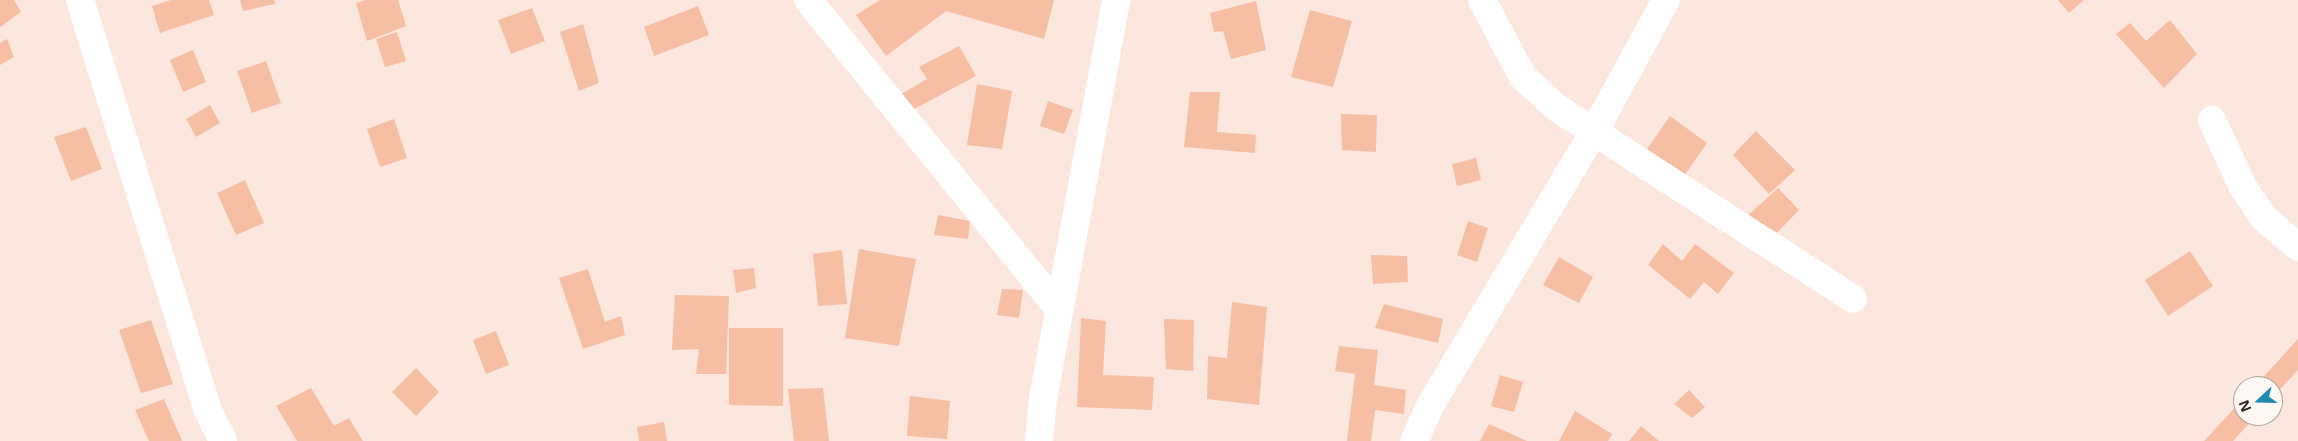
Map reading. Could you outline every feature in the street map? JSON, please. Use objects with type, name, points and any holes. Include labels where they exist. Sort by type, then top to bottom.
[{"type":"main road","points":[[80,0],[207,409],[223,441]]},
{"type":"main road","points":[[808,0],[1059,309]]},
{"type":"main road","points":[[1039,441],[1059,309],[1116,0]]},
{"type":"main road","points":[[1482,0],[1523,78],[1557,108],[1853,299]]},
{"type":"main road","points":[[1414,441],[1431,404],[1594,132],[1666,0]]},
{"type":"main road","points":[[2212,120],[2253,202],[2264,218],[2298,247]]},
{"type":"main road","points":[[207,409],[208,441]]},
{"type":"building","points":[[0,0],[14,0],[21,12],[0,27]]},
{"type":"building","points":[[171,0],[209,0],[214,15],[160,33],[152,6]]},
{"type":"building","points":[[240,0],[274,0],[275,4],[243,11]]},
{"type":"building","points":[[365,0],[398,0],[406,26],[367,41],[356,3]]},
{"type":"building","points":[[880,0],[1054,0],[1044,39],[946,11],[886,56],[856,15]]},
{"type":"building","points":[[2058,0],[2084,0],[2069,13]]},
{"type":"building","points":[[1256,1],[1266,50],[1231,59],[1223,31],[1214,32],[1210,13]]},
{"type":"building","points":[[698,6],[709,35],[654,56],[644,27]]},
{"type":"building","points":[[532,8],[545,41],[511,54],[498,20]]},
{"type":"building","points":[[1310,10],[1352,21],[1333,87],[1291,77]]},
{"type":"building","points":[[2170,20],[2197,54],[2164,88],[2116,34],[2130,23],[2146,41]]},
{"type":"building","points":[[583,24],[599,83],[579,91],[560,32]]},
{"type":"building","points":[[397,32],[406,61],[385,67],[376,39]]},
{"type":"building","points":[[7,39],[14,57],[0,65],[0,43]]},
{"type":"building","points":[[959,46],[976,76],[903,115],[893,99],[927,79],[919,67]]},
{"type":"building","points":[[193,50],[206,82],[183,92],[170,60]]},
{"type":"building","points":[[266,61],[281,103],[252,113],[237,71]]},
{"type":"building","points":[[977,84],[1012,91],[1002,149],[967,145]]},
{"type":"building","points":[[1190,92],[1220,92],[1217,132],[1256,135],[1255,153],[1184,147]]},
{"type":"building","points":[[1048,101],[1073,110],[1064,134],[1040,126]]},
{"type":"building","points":[[210,105],[220,123],[196,137],[186,119]]},
{"type":"building","points":[[1341,114],[1377,115],[1376,152],[1342,150]]},
{"type":"building","points":[[1670,116],[1707,143],[1684,176],[1647,149]]},
{"type":"building","points":[[394,119],[407,158],[380,167],[367,129]]},
{"type":"building","points":[[86,127],[102,169],[71,181],[54,137]]},
{"type":"building","points":[[1756,131],[1795,170],[1769,194],[1733,155]]},
{"type":"building","points":[[1476,158],[1481,180],[1457,186],[1452,164]]},
{"type":"building","points":[[245,180],[264,223],[236,235],[217,193]]},
{"type":"building","points":[[1778,188],[1799,210],[1767,243],[1745,218]]},
{"type":"building","points":[[938,215],[970,221],[968,239],[934,235]]},
{"type":"building","points":[[1468,221],[1488,228],[1477,262],[1457,255]]},
{"type":"building","points":[[1663,244],[1682,261],[1695,244],[1734,273],[1718,294],[1704,282],[1690,299],[1648,265]]},
{"type":"building","points":[[859,249],[916,259],[899,346],[845,338]]},
{"type":"building","points":[[842,250],[847,304],[818,306],[813,254]]},
{"type":"building","points":[[2190,251],[2213,286],[2168,316],[2145,280]]},
{"type":"building","points":[[1371,255],[1407,256],[1408,282],[1373,284]]},
{"type":"building","points":[[1559,257],[1593,277],[1579,303],[1543,285]]},
{"type":"building","points":[[754,268],[756,288],[736,293],[733,270]]},
{"type":"building","points":[[588,269],[605,322],[621,316],[625,335],[583,349],[559,278]]},
{"type":"building","points":[[1002,289],[1023,290],[1019,318],[997,315]]},
{"type":"building","points":[[675,295],[729,296],[726,374],[696,374],[699,349],[672,350]]},
{"type":"building","points":[[1232,302],[1267,307],[1259,405],[1207,399],[1208,356],[1227,358]]},
{"type":"building","points":[[1384,304],[1443,319],[1438,343],[1375,328]]},
{"type":"building","points":[[1081,318],[1106,321],[1103,375],[1154,377],[1152,410],[1077,407]]},
{"type":"building","points":[[1164,319],[1194,320],[1193,371],[1166,369]]},
{"type":"building","points":[[151,320],[173,384],[141,393],[119,330]]},
{"type":"building","points":[[729,328],[783,328],[783,406],[729,405]]},
{"type":"building","points":[[496,331],[509,365],[486,374],[473,340]]},
{"type":"building","points":[[2298,339],[2298,370],[2283,386],[2283,376],[2264,376]]},
{"type":"building","points":[[1339,346],[1378,350],[1374,385],[1406,390],[1404,414],[1375,410],[1371,441],[1347,441],[1355,374],[1335,371]]},
{"type":"building","points":[[416,368],[439,392],[416,416],[392,392]]},
{"type":"building","points":[[1500,375],[1523,382],[1514,412],[1491,406]]},
{"type":"building","points":[[311,388],[334,426],[349,418],[363,441],[297,441],[276,406]]},
{"type":"building","points":[[823,388],[829,441],[794,441],[788,389]]},
{"type":"building","points":[[1689,390],[1705,407],[1692,418],[1674,404]]},
{"type":"building","points":[[910,396],[950,401],[947,439],[907,436]]},
{"type":"building","points":[[164,399],[182,441],[149,441],[135,410]]},
{"type":"building","points":[[2233,410],[2233,426],[2247,426],[2233,441],[2204,441]]},
{"type":"building","points":[[1575,411],[1612,434],[1608,441],[1559,441]]},
{"type":"building","points":[[664,422],[667,441],[639,441],[637,427]]},
{"type":"building","points":[[1489,424],[1527,441],[1480,441]]},
{"type":"building","points":[[1641,426],[1659,441],[1629,441]]}]
